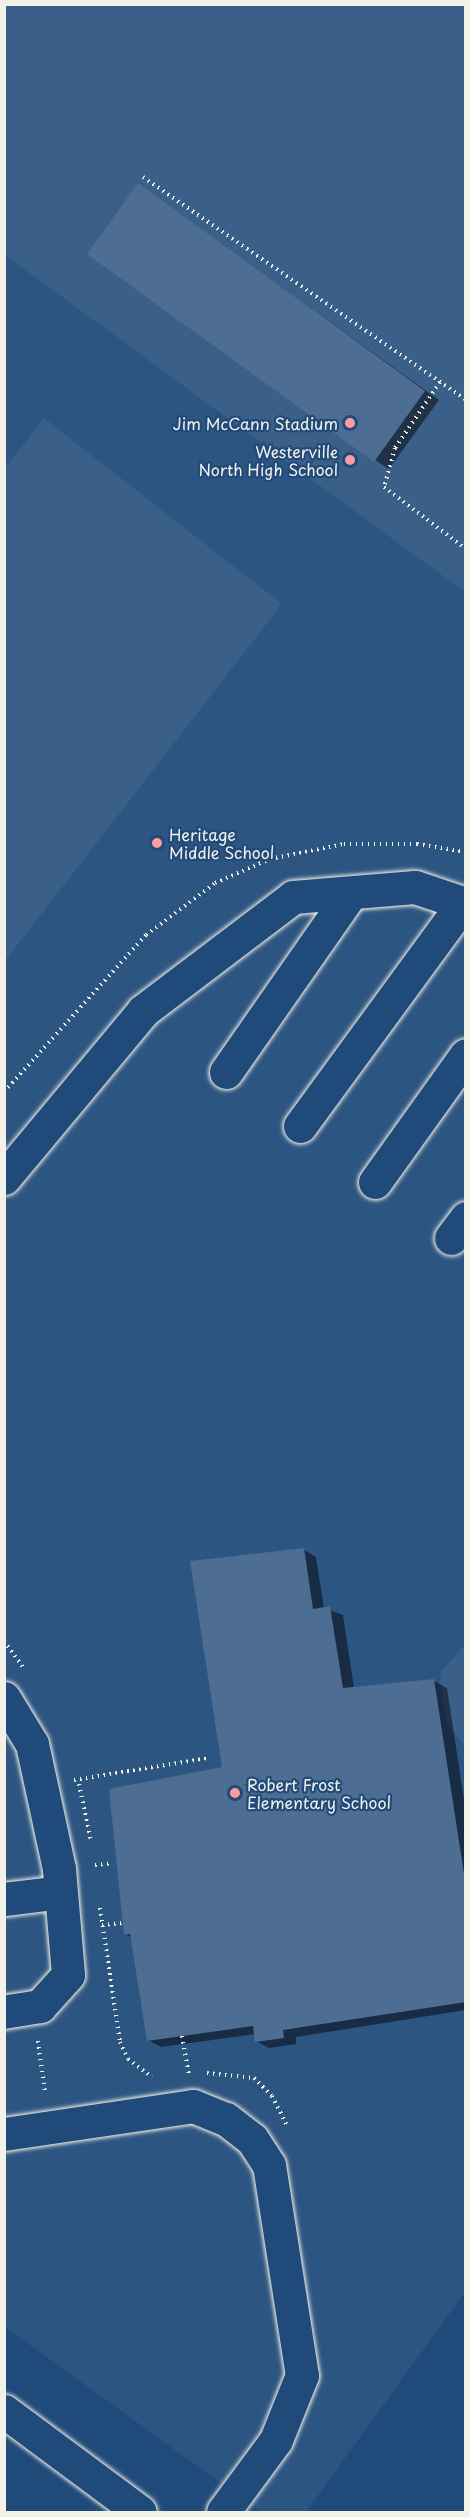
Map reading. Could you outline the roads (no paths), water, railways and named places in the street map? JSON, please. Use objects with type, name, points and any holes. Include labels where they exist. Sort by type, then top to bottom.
[{"type":"main road","points":[[4,1178],[143,1011],[293,897],[415,887],[464,903],[300,1126]]},
{"type":"main road","points":[[226,1072],[351,892]]},
{"type":"main road","points":[[375,1182],[465,1055]]},
{"type":"main road","points":[[4,1698],[32,1744],[61,1892],[68,1975],[40,2006],[4,2012]]},
{"type":"main road","points":[[4,1899],[61,1892]]},
{"type":"main road","points":[[4,2134],[193,2106],[226,2119],[252,2139],[269,2165],[302,2375],[276,2440],[223,2512]]},
{"type":"main road","points":[[4,2411],[140,2512]]},
{"type":"place","name":"Jim McCann Stadium","points":[[350,423]]},
{"type":"place","name":"Westerville North High School","points":[[350,460]]},
{"type":"place","name":"Heritage Middle School","points":[[157,843]]},
{"type":"place","name":"Robert Frost Elementary School","points":[[235,1793]]}]
